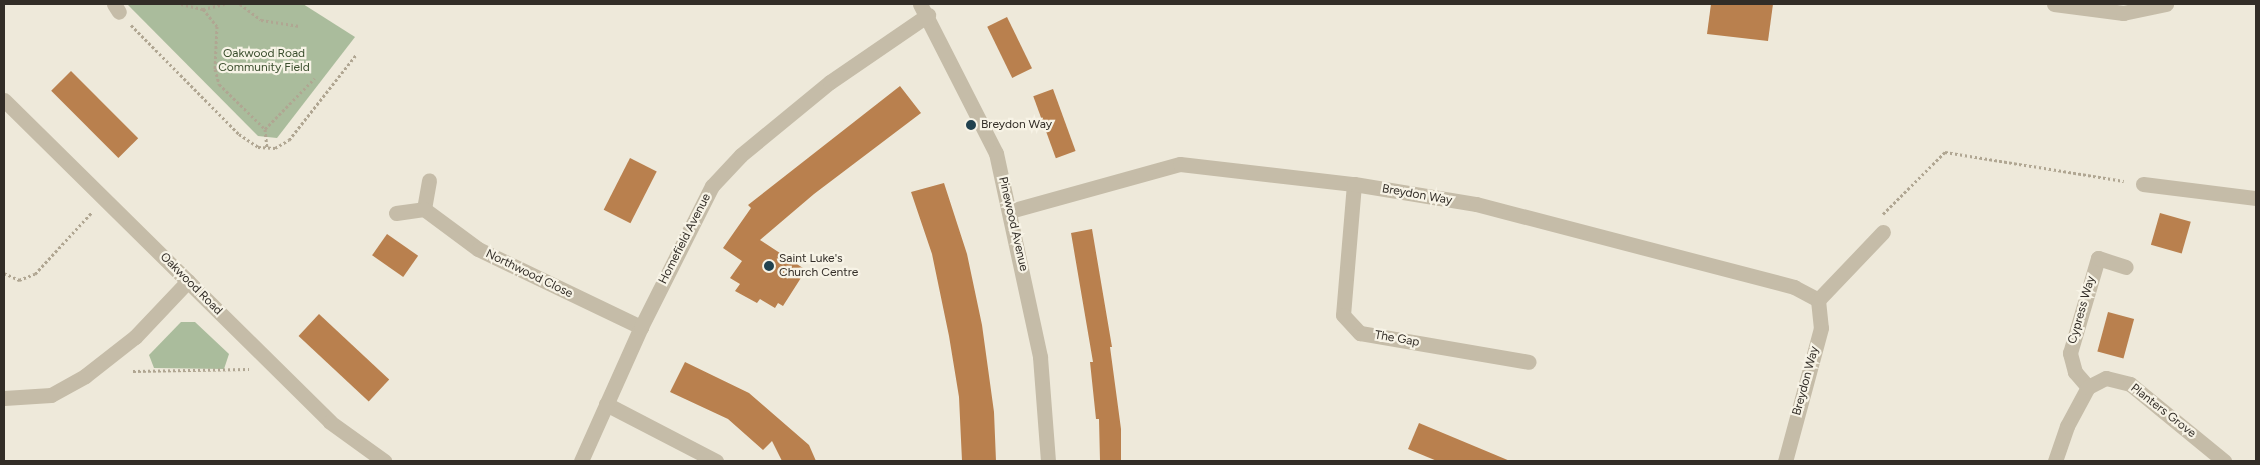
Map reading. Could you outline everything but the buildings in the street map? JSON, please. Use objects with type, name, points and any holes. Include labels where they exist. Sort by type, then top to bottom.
[{"type":"street","points":[[2054,4],[2124,13],[2166,4]]},
{"type":"street","name":"Pinewood Avenue","points":[[924,10],[996,153],[1040,357],[1048,461]]},
{"type":"street","name":"Homefield Avenue","points":[[580,461],[641,327],[712,186],[740,155],[830,82],[924,10]]},
{"type":"street","name":"Oakwood Road","points":[[4,100],[330,422],[384,461]]},
{"type":"street","name":"Breydon Way","points":[[1010,211],[1180,164],[1354,184],[1476,204],[1794,287],[1818,300],[1821,328],[1785,461]]},
{"type":"street","points":[[396,213],[424,209],[429,180]]},
{"type":"street","name":"The Gap","points":[[1354,184],[1342,315],[1360,333],[1529,362]]},
{"type":"street","points":[[2143,184],[2256,198]]},
{"type":"street","name":"Northwood Close","points":[[424,209],[478,249],[641,327]]},
{"type":"street","points":[[1818,300],[1883,232]]},
{"type":"street","name":"Cypress Way","points":[[2088,386],[2075,372],[2070,353],[2098,258],[2126,266]]},
{"type":"street","points":[[4,398],[51,395],[85,376],[135,337],[188,281]]},
{"type":"street","name":"Planters Grove","points":[[2088,386],[2106,378],[2130,384],[2224,461]]},
{"type":"street","points":[[2055,461],[2067,426],[2088,386]]},
{"type":"street","points":[[606,404],[716,461]]},
{"type":"path","points":[[181,4],[203,9],[224,4]]},
{"type":"path","points":[[240,4],[261,20],[273,24],[300,26]]},
{"type":"path","points":[[116,8],[239,134],[258,147],[274,148],[289,140],[356,55]]},
{"type":"path","points":[[203,9],[218,26],[215,69],[219,84],[265,129],[267,148]]},
{"type":"path","points":[[265,129],[315,78]]},
{"type":"path","points":[[1883,214],[1945,152],[2143,184]]},
{"type":"path","points":[[4,273],[19,280],[35,274],[104,199]]},
{"type":"path","points":[[133,371],[249,369]]},
{"type":"green space","name":"Oakwood Road Community Field","points":[[127,4],[303,4],[355,37],[277,138],[258,136]]},
{"type":"green space","points":[[181,322],[195,322],[229,354],[224,369],[154,368],[149,355]]},
{"type":"place","name":"Breydon Way","points":[[971,125]]},
{"type":"place","name":"Saint Luke's Church Centre","points":[[769,266]]}]
